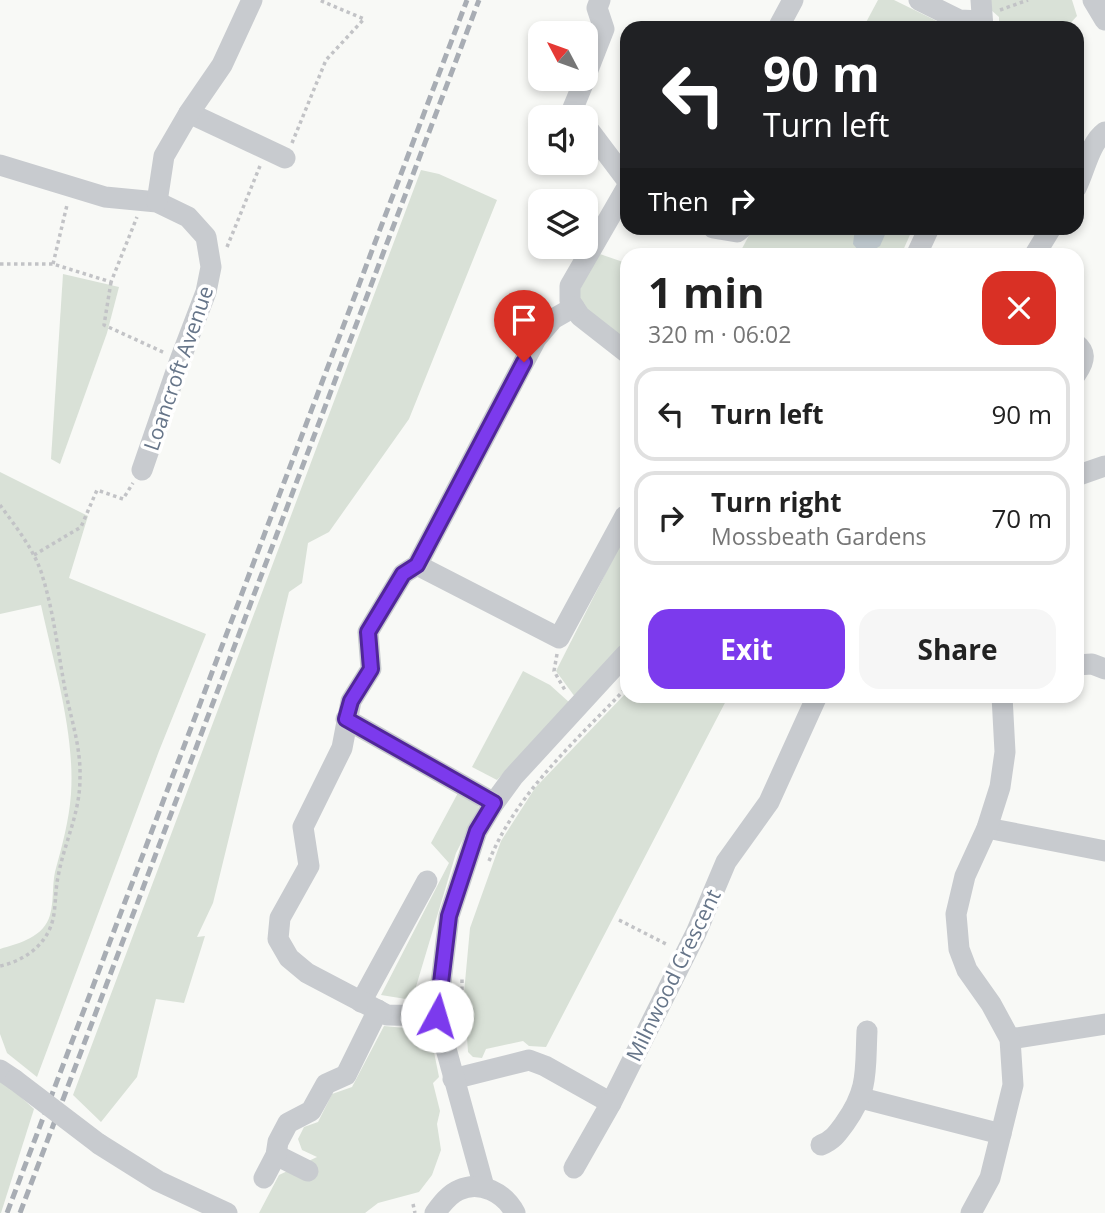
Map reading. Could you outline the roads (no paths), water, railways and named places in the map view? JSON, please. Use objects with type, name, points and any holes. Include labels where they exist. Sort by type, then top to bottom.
[{"type":"street","points":[[150,202],[164,156],[222,65],[252,0]]},
{"type":"street","points":[[598,44],[604,29],[597,8],[600,0]]},
{"type":"street","points":[[782,21],[793,0]]},
{"type":"street","points":[[919,0],[959,20],[982,16]]},
{"type":"street","points":[[1093,0],[1105,20]]},
{"type":"street","points":[[189,113],[276,154]]},
{"type":"street","points":[[1084,174],[1091,149],[1105,132]]},
{"type":"street","points":[[598,142],[620,171]]},
{"type":"street","name":"Loancroft Avenue","points":[[0,164],[105,197],[150,202],[188,217],[206,237],[211,267],[206,292],[142,470]]},
{"type":"street","points":[[620,199],[570,286],[570,301],[580,316],[620,347]]},
{"type":"street","points":[[437,1016],[387,1015],[307,973],[289,958],[278,939],[280,918],[309,866],[303,827],[342,748],[351,701],[371,669],[368,632],[403,574],[417,565],[536,339],[553,319],[574,307]]},
{"type":"street","points":[[1084,471],[1105,466]]},
{"type":"street","points":[[417,565],[559,638],[620,525]]},
{"type":"street","points":[[484,1187],[437,1016],[449,916],[477,831],[494,803],[513,777],[620,660]]},
{"type":"street","points":[[1084,664],[1092,664],[1105,669]]},
{"type":"street","name":"Milnwood Crescent","points":[[573,1168],[611,1103],[686,954],[726,862],[769,802],[814,703]]},
{"type":"street","points":[[971,1213],[990,1178],[1013,1085],[1010,1039],[991,1004],[967,970],[960,949],[956,914],[965,876],[1000,787],[1005,752],[1002,703]]},
{"type":"street","points":[[346,719],[494,803]]},
{"type":"street","points":[[986,828],[1105,851]]},
{"type":"street","points":[[264,1178],[288,1123],[311,1111],[326,1084],[346,1075],[369,1006],[428,881]]},
{"type":"street","points":[[1010,1039],[1105,1024]]},
{"type":"street","points":[[821,1145],[833,1140],[861,1098],[867,1031]]},
{"type":"street","points":[[453,1079],[529,1060],[545,1066],[611,1103]]},
{"type":"street","points":[[7,1075],[99,1143],[158,1181],[227,1213]]},
{"type":"street","points":[[861,1098],[1001,1134]]},
{"type":"street","points":[[276,1155],[308,1171]]},
{"type":"street","points":[[435,1213],[460,1189],[484,1187],[500,1195],[515,1213]]},
{"type":"railway","points":[[7,1213],[467,0]]},
{"type":"railway","points":[[20,1213],[479,0]]}]
